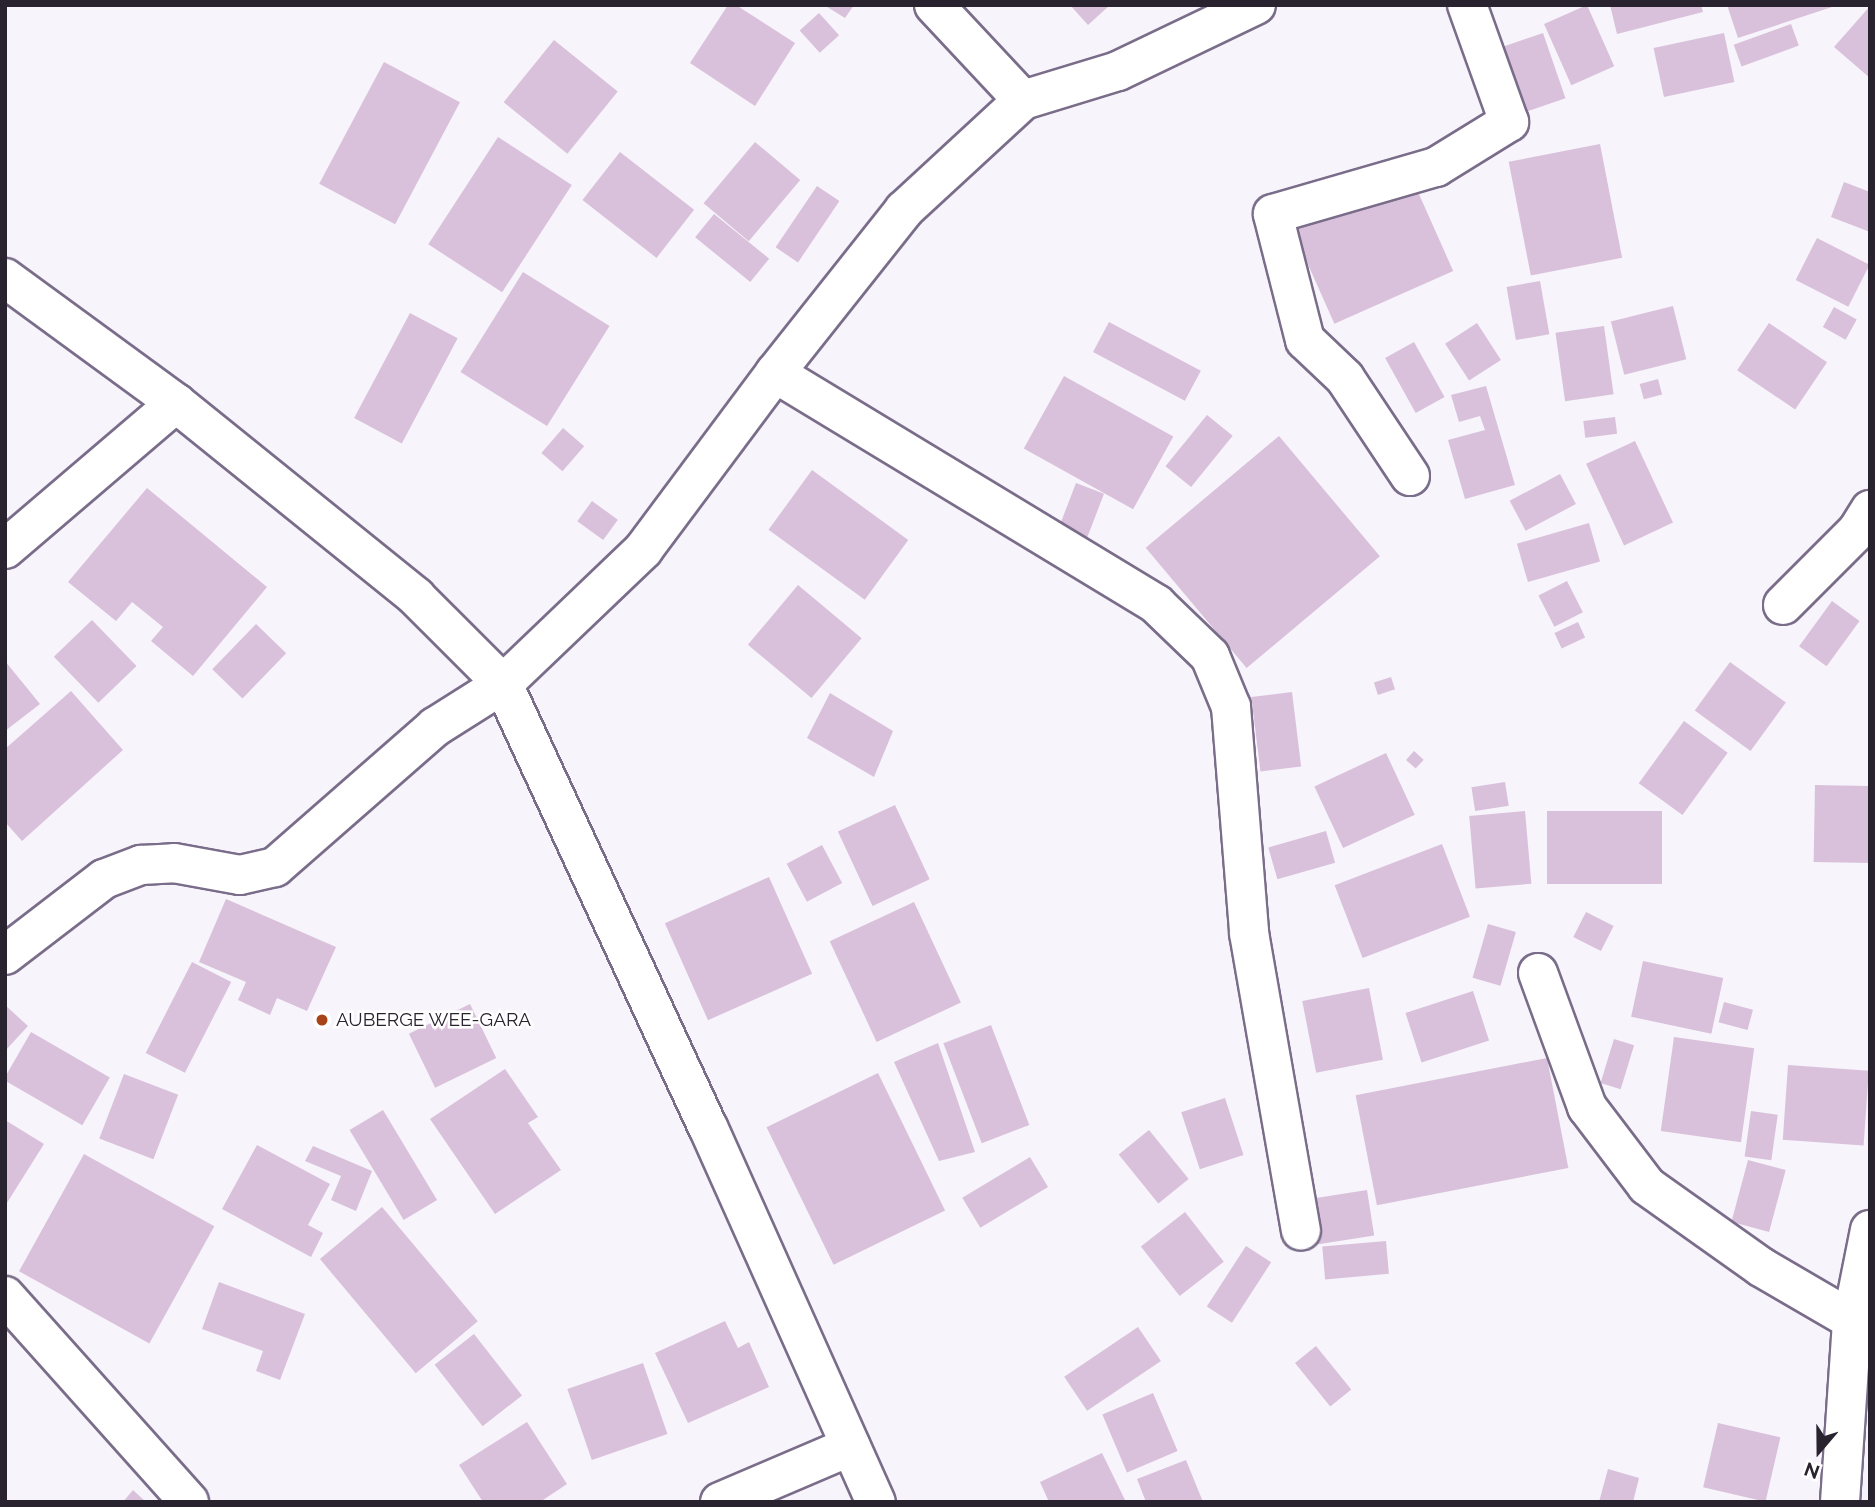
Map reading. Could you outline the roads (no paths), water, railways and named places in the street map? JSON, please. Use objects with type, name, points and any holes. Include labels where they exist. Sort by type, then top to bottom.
[{"type":"street","points":[[934,5],[1023,100]]},
{"type":"street","points":[[5,955],[104,879],[141,865],[174,863],[240,875],[275,867],[435,727],[503,684],[643,550],[775,373],[904,210],[1023,100],[1118,71],[1256,5]]},
{"type":"street","points":[[1410,476],[1345,378],[1305,340],[1273,214],[1436,167],[1509,122],[1467,5]]},
{"type":"street","points":[[5,278],[177,403],[415,597],[503,684],[708,1126],[876,1502]]},
{"type":"street","points":[[775,373],[1156,604],[1210,656],[1231,707],[1249,933],[1301,1230]]},
{"type":"street","points":[[5,549],[177,403]]},
{"type":"street","points":[[1783,605],[1857,531],[1870,510]]},
{"type":"street","points":[[1538,973],[1587,1107],[1647,1186],[1761,1267],[1861,1318]]},
{"type":"street","points":[[1840,1502],[1870,1230]]},
{"type":"street","points":[[5,1296],[189,1502]]},
{"type":"street","points":[[720,1502],[851,1446]]},
{"type":"place","name":"AUBERGE WEE-GARA","points":[[322,1020]]}]
